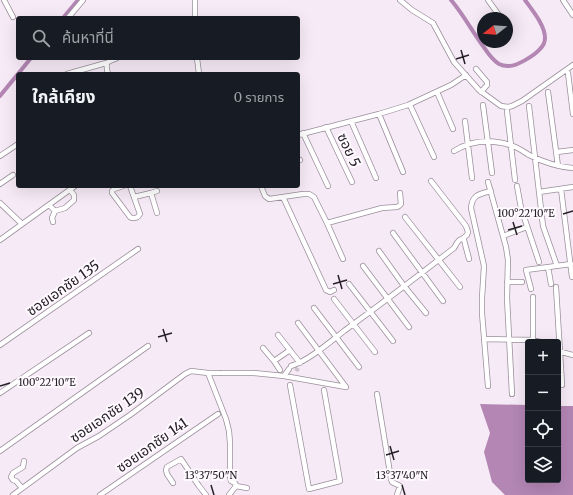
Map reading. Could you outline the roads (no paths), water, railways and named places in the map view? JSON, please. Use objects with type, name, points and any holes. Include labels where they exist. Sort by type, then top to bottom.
[{"type":"street","points":[[4,0],[13,17]]},
{"type":"street","points":[[70,16],[83,0]]},
{"type":"street","points":[[195,0],[195,16]]},
{"type":"street","points":[[400,0],[412,10],[433,23],[454,62],[481,92],[500,106],[508,107],[522,101],[573,65]]},
{"type":"street","points":[[488,0],[497,12]]},
{"type":"street","points":[[563,0],[573,15]]},
{"type":"street","points":[[74,72],[106,63],[111,60]]},
{"type":"street","points":[[197,60],[199,72]]},
{"type":"street","points":[[106,63],[108,72]]},
{"type":"street","points":[[476,69],[487,82],[487,85],[481,92]]},
{"type":"street","points":[[568,73],[573,114]]},
{"type":"street","points":[[328,186],[300,134],[410,105],[438,92],[466,75]]},
{"type":"street","points":[[438,92],[454,129]]},
{"type":"street","points":[[548,92],[558,166]]},
{"type":"street","points":[[410,105],[434,157]]},
{"type":"street","points":[[483,105],[492,173]]},
{"type":"street","points":[[529,106],[543,226],[557,266]]},
{"type":"street","points":[[507,111],[516,180]]},
{"type":"street","points":[[379,114],[403,172]]},
{"type":"street","points":[[351,121],[376,178]]},
{"type":"street","points":[[465,121],[472,178]]},
{"type":"street","name":"ซอย 5","points":[[326,128],[352,182]]},
{"type":"street","points":[[454,151],[468,144],[488,141],[501,142],[548,163],[565,168],[573,168]]},
{"type":"street","points":[[0,156],[16,145]]},
{"type":"street","points":[[557,152],[573,150]]},
{"type":"street","points":[[0,184],[13,175]]},
{"type":"street","points":[[284,376],[290,368],[298,366],[439,260],[454,248],[460,239],[467,235],[468,232],[466,226],[431,181]]},
{"type":"street","points":[[488,182],[508,260],[507,282],[512,394]]},
{"type":"street","points":[[517,186],[519,204],[539,262]]},
{"type":"street","points":[[539,192],[573,187]]},
{"type":"street","points":[[0,240],[72,188]]},
{"type":"street","points":[[117,188],[114,189],[112,193],[132,218],[135,218],[139,217],[140,214],[131,188]]},
{"type":"street","points":[[262,188],[263,193],[269,199],[303,194],[309,194],[314,197],[343,259]]},
{"type":"street","points":[[561,189],[572,277]]},
{"type":"street","points":[[54,211],[65,208],[74,200],[74,196],[70,190]]},
{"type":"street","points":[[134,197],[157,191]]},
{"type":"street","points":[[488,386],[482,298],[484,266],[471,204],[476,195],[491,191]]},
{"type":"street","points":[[151,192],[156,212]]},
{"type":"street","points":[[327,223],[382,208],[397,207],[400,204],[400,193]]},
{"type":"street","points":[[284,197],[326,290],[330,292],[334,290]]},
{"type":"street","points":[[0,203],[22,224]]},
{"type":"street","points":[[49,205],[54,211]]},
{"type":"street","points":[[53,222],[52,218],[54,211]]},
{"type":"street","points":[[405,217],[460,287]]},
{"type":"street","points":[[503,236],[527,227]]},
{"type":"street","points":[[392,233],[443,301]]},
{"type":"street","points":[[462,239],[466,244],[469,258]]},
{"type":"street","name":"ซอยเอกชัย 135","points":[[0,345],[138,249]]},
{"type":"street","points":[[379,251],[404,286],[426,313]]},
{"type":"street","points":[[531,289],[526,270],[571,264]]},
{"type":"street","points":[[363,266],[409,327]]},
{"type":"street","points":[[548,268],[550,284]]},
{"type":"street","points":[[507,282],[522,282]]},
{"type":"street","points":[[349,284],[393,341]]},
{"type":"street","points":[[556,287],[558,339]]},
{"type":"street","points":[[532,297],[533,339]]},
{"type":"street","points":[[334,299],[375,352]]},
{"type":"street","points":[[314,308],[359,367]]},
{"type":"street","points":[[298,323],[318,350]]},
{"type":"street","points":[[0,393],[89,333]]},
{"type":"street","points":[[278,334],[290,350],[298,366]]},
{"type":"street","points":[[484,340],[525,341]]},
{"type":"street","points":[[0,451],[148,346]]},
{"type":"street","points":[[263,348],[280,370]]},
{"type":"street","points":[[274,361],[290,350]]},
{"type":"street","name":"ซอยเอกชัย 139","points":[[13,495],[77,448],[99,436],[191,371],[208,373],[253,373],[284,376],[346,387],[318,350]]},
{"type":"street","points":[[561,352],[573,355]]},
{"type":"street","points":[[293,377],[298,366]]},
{"type":"street","points":[[208,373],[226,419],[229,431],[231,481],[235,483],[236,486],[247,488]]},
{"type":"street","points":[[561,374],[562,385]]},
{"type":"street","points":[[290,385],[310,495]]},
{"type":"street","points":[[309,489],[340,481],[324,390]]},
{"type":"street","points":[[376,394],[391,479],[392,482],[400,486],[398,495]]},
{"type":"street","name":"ซอยเอกชัย 141","points":[[100,495],[218,414]]},
{"type":"street","points":[[173,483],[166,470],[180,459],[206,495]]},
{"type":"street","points":[[22,488],[11,477],[13,473],[23,467],[24,461]]},
{"type":"street","points":[[228,495],[236,486]]},
{"type":"waterway","points":[[65,16],[78,0]]},
{"type":"waterway","points":[[451,0],[492,58],[499,64],[508,66],[516,65],[530,57],[541,48],[545,41],[541,23],[525,0]]},
{"type":"waterway","points":[[20,72],[29,60]]},
{"type":"waterway","points":[[0,96],[16,76]]}]
